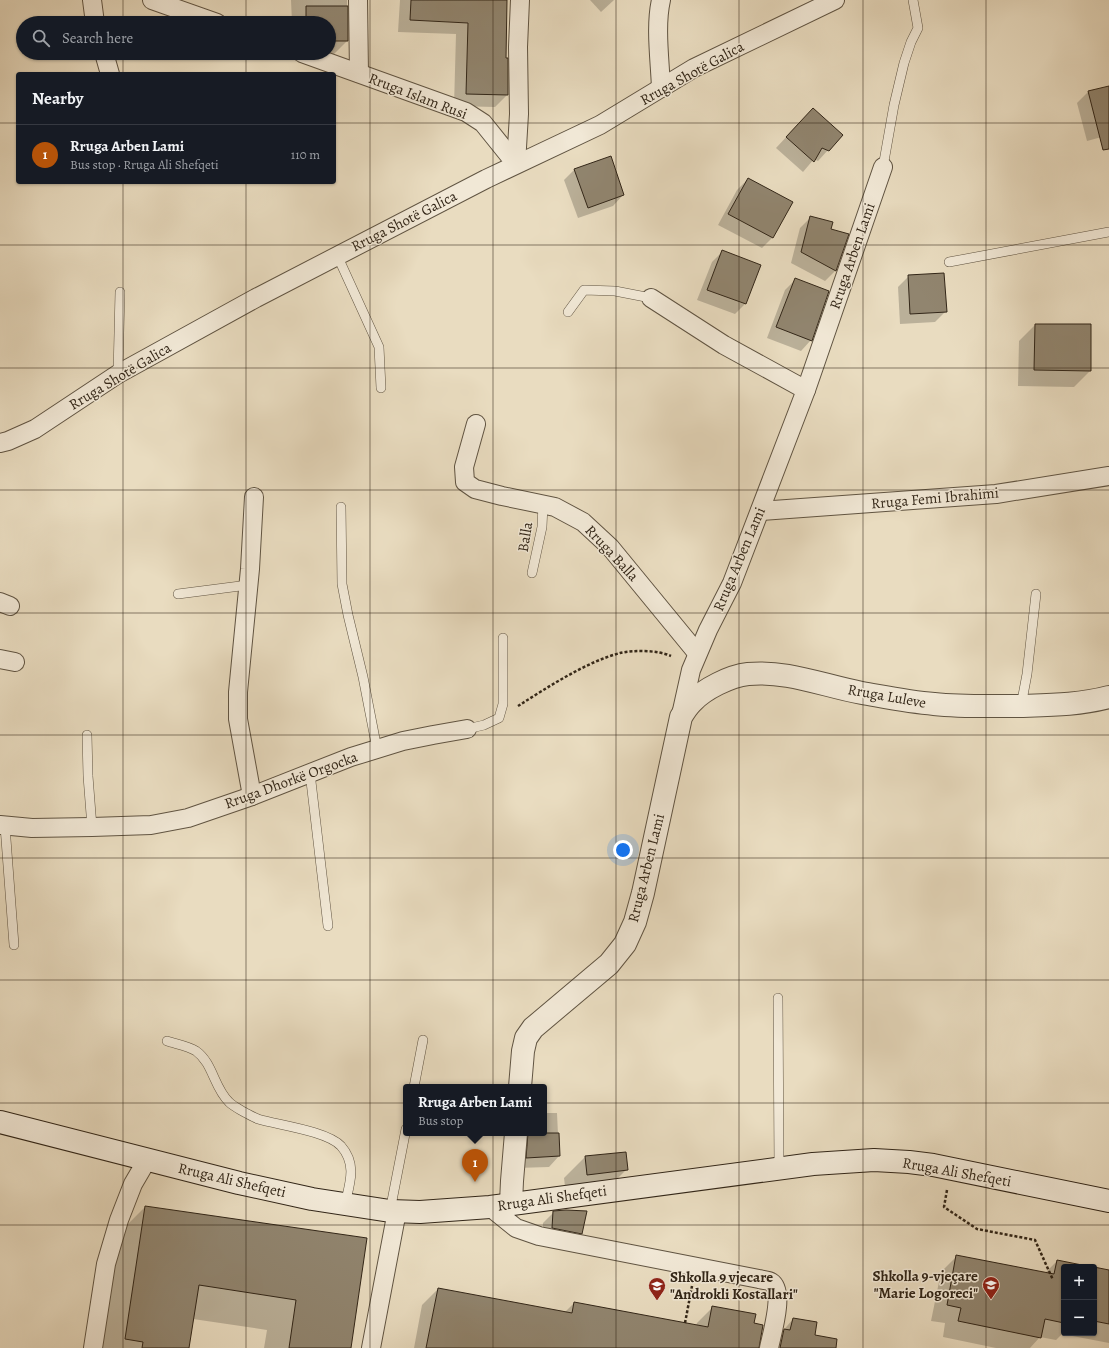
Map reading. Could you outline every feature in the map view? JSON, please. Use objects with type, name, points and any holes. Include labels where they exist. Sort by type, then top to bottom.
[{"type":"main road","name":"Rruga Luleve","points":[[679,724],[692,702],[708,688],[747,674],[771,674],[792,677],[859,692],[935,704],[1021,706],[1059,705],[1091,702],[1109,697]]},
{"type":"main road","name":"Rruga Arben Lami","points":[[520,1084],[523,1051],[526,1038],[533,1028],[609,964],[625,944],[635,922],[643,893],[679,724]]},
{"type":"main road","name":"Rruga Ali Shefqeti","points":[[0,1122],[147,1160],[305,1198],[393,1211],[420,1212],[490,1207],[779,1168],[874,1160],[909,1162],[939,1166],[1109,1201]]},
{"type":"main road","points":[[511,1203],[516,1136]]},
{"type":"street","points":[[92,0],[94,16]]},
{"type":"street","points":[[152,0],[184,6],[203,16]]},
{"type":"street","points":[[358,0],[359,73]]},
{"type":"street","points":[[516,164],[519,114],[518,47],[520,0]]},
{"type":"street","points":[[661,0],[659,8],[659,45],[661,88]]},
{"type":"street","name":"Rruga Shotë Galica","points":[[0,443],[35,429],[118,374],[337,255],[516,164],[600,125],[694,68],[816,5],[835,0]]},
{"type":"street","points":[[106,60],[109,72]]},
{"type":"street","name":"Rruga Islam Rusi","points":[[322,60],[466,112],[483,124],[516,164]]},
{"type":"street","name":"Rruga Arben Lami","points":[[679,724],[690,670],[732,583],[760,511],[806,390],[883,167]]},
{"type":"street","points":[[651,298],[724,345],[806,390]]},
{"type":"street","name":"Rruga Balla","points":[[476,424],[464,467],[465,482],[475,489],[555,507],[583,522],[610,547],[697,653]]},
{"type":"street","name":"Rruga Femi Ibrahimi","points":[[760,511],[996,494],[1109,476]]},
{"type":"street","points":[[252,796],[238,719],[238,692],[248,585],[254,497]]},
{"type":"street","name":"Rruga Dhorkë Orgocka","points":[[3,825],[32,828],[151,825],[188,818],[252,796],[350,757],[403,741],[467,730]]},
{"type":"street","points":[[93,1348],[106,1264],[119,1220],[133,1184],[147,1160]]},
{"type":"street","points":[[490,1207],[516,1228],[539,1236],[759,1278],[771,1282],[777,1289],[778,1300],[769,1348]]},
{"type":"street","points":[[371,1348],[393,1211]]},
{"type":"lane","name":"Rruga Arben Lami","points":[[883,167],[894,105],[904,63],[911,42],[918,28],[913,0]]},
{"type":"lane","points":[[949,262],[1109,232]]},
{"type":"lane","points":[[337,255],[379,347],[381,388]]},
{"type":"lane","points":[[568,312],[584,290],[614,291],[651,298]]},
{"type":"lane","points":[[118,374],[120,292]]},
{"type":"lane","name":"Balla","points":[[532,573],[542,527],[543,504]]},
{"type":"lane","points":[[341,507],[342,584],[378,749]]},
{"type":"lane","points":[[178,594],[248,585]]},
{"type":"lane","points":[[1021,706],[1030,651],[1036,594]]},
{"type":"lane","points":[[499,718],[503,704],[503,638]]},
{"type":"lane","name":"Rruga Dhorkë Orgocka","points":[[467,730],[484,725],[499,718]]},
{"type":"lane","points":[[87,735],[88,776],[92,827]]},
{"type":"lane","points":[[310,773],[328,926]]},
{"type":"lane","points":[[3,825],[14,945]]},
{"type":"lane","points":[[778,998],[779,1168]]},
{"type":"lane","points":[[415,1084],[423,1040]]},
{"type":"lane","points":[[167,1041],[195,1051],[206,1061],[216,1084],[228,1102],[256,1118],[308,1131],[330,1139],[340,1145],[346,1153],[352,1166],[346,1204]]},
{"type":"lane","points":[[393,1211],[405,1136]]},
{"type":"path","points":[[499,718],[535,695],[591,664],[621,653],[644,651],[664,653],[679,659],[690,670]]},
{"type":"path","points":[[944,1207],[977,1229],[1035,1240],[1053,1280]]},
{"type":"path","points":[[685,1323],[696,1267]]},
{"type":"building","points":[[411,0],[507,0],[506,58],[508,58],[508,95],[466,94],[468,23],[410,20]]},
{"type":"building","points":[[306,6],[348,6],[348,41],[336,41],[336,16],[306,16]]},
{"type":"building","points":[[1109,86],[1109,149],[1103,150],[1088,91]]},
{"type":"building","points":[[813,108],[843,135],[829,151],[822,148],[814,162],[786,137]]},
{"type":"building","points":[[611,156],[624,195],[588,208],[574,169]]},
{"type":"building","points":[[748,178],[793,202],[773,238],[728,214]]},
{"type":"building","points":[[810,216],[833,222],[831,229],[849,234],[836,271],[801,252]]},
{"type":"building","points":[[722,250],[761,265],[746,304],[707,290]]},
{"type":"building","points":[[944,273],[947,312],[910,314],[908,275]]},
{"type":"building","points":[[795,278],[829,291],[812,341],[776,327]]},
{"type":"building","points":[[1035,324],[1091,324],[1091,371],[1034,370]]},
{"type":"building","points":[[547,1133],[559,1133],[560,1156],[526,1158],[528,1136],[547,1136]]},
{"type":"building","points":[[626,1152],[628,1170],[587,1175],[585,1156]]},
{"type":"building","points":[[145,1206],[367,1238],[351,1348],[289,1348],[296,1300],[199,1285],[189,1348],[142,1348],[143,1342],[125,1339]]},
{"type":"building","points":[[553,1211],[587,1211],[582,1234],[552,1228]]},
{"type":"building","points":[[956,1255],[1054,1274],[1057,1260],[1077,1264],[1061,1264],[1061,1322],[1045,1319],[1041,1338],[958,1321],[961,1308],[947,1305]]},
{"type":"building","points":[[1097,1268],[1109,1270],[1109,1324],[1097,1322]]},
{"type":"building","points":[[438,1288],[572,1313],[574,1302],[708,1327],[712,1306],[756,1314],[754,1323],[763,1325],[759,1348],[426,1348]]},
{"type":"building","points":[[793,1318],[817,1322],[815,1335],[837,1339],[836,1348],[780,1348],[784,1329],[790,1330]]},
{"type":"place","name":"Rruga Arben Lami","points":[[475,1182]]},
{"type":"place","name":"Shkolla 9-vjeçare \"Marie Logoreci\"","points":[[991,1300]]},
{"type":"place","name":"Shkolla 9 vjecare \"Androkli Kostallari\"","points":[[657,1301]]}]
